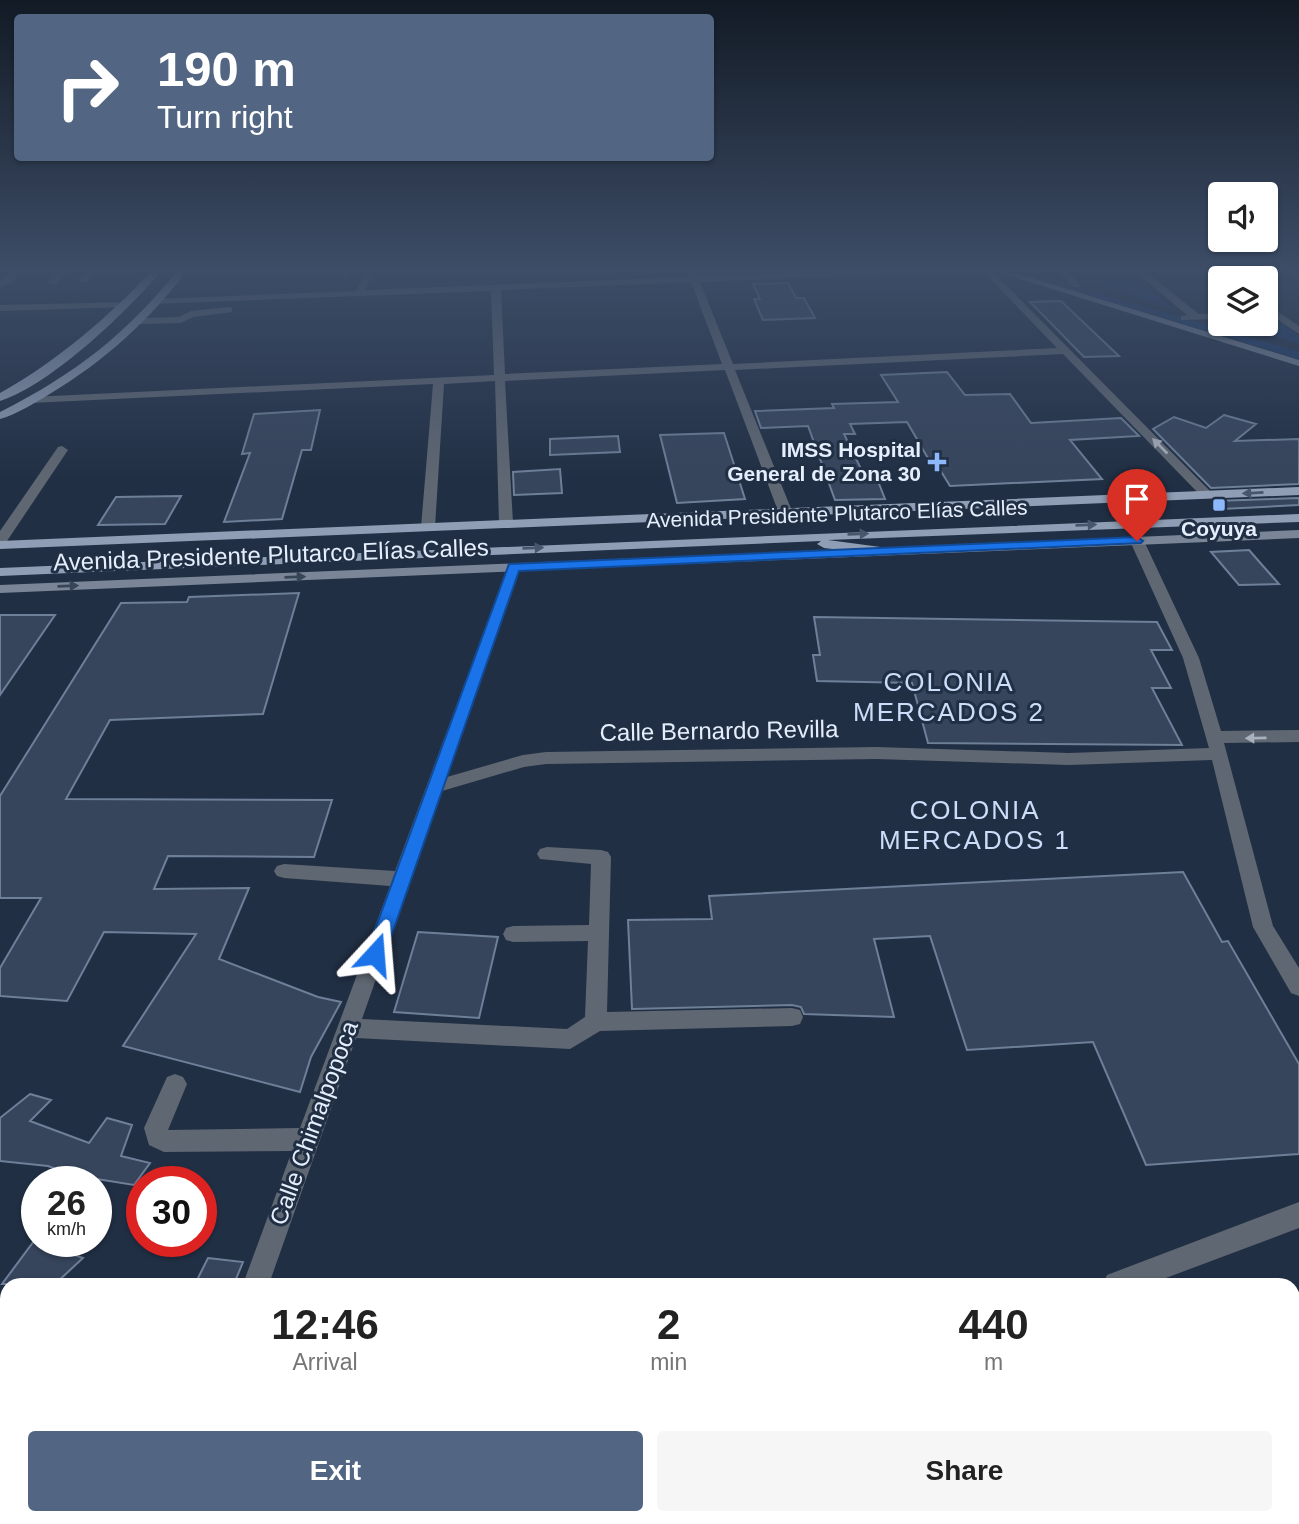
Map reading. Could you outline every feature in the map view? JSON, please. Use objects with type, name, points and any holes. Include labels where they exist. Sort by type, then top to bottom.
[{"type":"main road","points":[[0,398],[65,358],[90,339]]},
{"type":"main road","points":[[0,416],[32,400],[96,358],[118,339]]},
{"type":"main road","name":"Avenida Presidente Plutarco Elías Calles","points":[[0,543],[1299,491]]},
{"type":"main road","name":"Avenida Presidente Plutarco Elías Calles","points":[[0,572],[768,538],[1299,519]]},
{"type":"main road","points":[[768,538],[883,551]]},
{"type":"street","points":[[499,339],[506,523]]},
{"type":"street","points":[[719,339],[785,511]]},
{"type":"street","points":[[1055,339],[1208,495]]},
{"type":"street","points":[[1221,339],[1299,363]]},
{"type":"street","points":[[1255,339],[1299,352]]},
{"type":"street","points":[[32,400],[1066,351]]},
{"type":"street","points":[[428,527],[439,381]]},
{"type":"street","points":[[0,543],[62,450]]},
{"type":"street","name":"Avenida Presidente Plutarco Elías Calles","points":[[0,589],[1299,534]]},
{"type":"street","points":[[1137,541],[1191,658],[1263,927],[1299,987]]},
{"type":"street","name":"Calle Chimalpopoca","points":[[258,1278],[514,567]]},
{"type":"street","name":"Calle Bernardo Revilla","points":[[435,787],[523,761],[547,758],[876,753],[1069,759],[1299,736]]},
{"type":"street","points":[[547,853],[601,857],[596,1022]]},
{"type":"street","points":[[284,871],[402,879]]},
{"type":"street","points":[[513,934],[599,933]]},
{"type":"street","points":[[348,1028],[570,1039],[596,1022],[792,1017]]},
{"type":"street","points":[[175,1084],[156,1128],[157,1137],[164,1141],[308,1139]]},
{"type":"street","points":[[1132,1278],[1299,1215]]},
{"type":"shaded area","points":[[1233,339],[1255,339],[1299,352],[1299,359]]},
{"type":"building","points":[[1066,339],[1101,339],[1119,356],[1084,357]]},
{"type":"building","points":[[947,372],[965,395],[1010,394],[1031,423],[1121,418],[1139,436],[1070,440],[1102,479],[950,486],[934,460],[929,460],[907,422],[850,424],[855,434],[844,434],[862,471],[874,471],[885,499],[835,500],[808,426],[761,428],[755,411],[834,408],[832,404],[898,402],[881,375]]},
{"type":"building","points":[[320,410],[311,450],[302,450],[282,519],[224,522],[250,453],[242,454],[254,414]]},
{"type":"building","points":[[1224,415],[1256,424],[1235,441],[1299,439],[1299,484],[1211,488],[1153,429],[1174,417],[1206,428]]},
{"type":"building","points":[[724,433],[745,499],[677,503],[660,435]]},
{"type":"building","points":[[618,436],[620,452],[550,455],[550,439]]},
{"type":"building","points":[[560,469],[562,493],[514,495],[513,472]]},
{"type":"building","points":[[181,496],[165,524],[98,525],[116,497]]},
{"type":"building","points":[[1299,498],[1299,505],[1222,509],[1215,501]]},
{"type":"building","points":[[1249,550],[1279,584],[1239,585],[1211,552]]},
{"type":"building","points":[[299,593],[263,714],[110,720],[66,799],[332,800],[314,857],[168,856],[154,889],[249,888],[219,959],[318,997],[341,1002],[311,1057],[300,1092],[123,1046],[196,934],[104,932],[67,1001],[0,996],[0,968],[41,898],[0,898],[0,796],[121,603],[187,602],[189,597]]},
{"type":"building","points":[[0,615],[55,615],[0,695]]},
{"type":"building","points":[[814,617],[1157,622],[1172,650],[1151,650],[1171,688],[1152,688],[1182,745],[928,743],[912,683],[817,681],[813,655],[820,655]]},
{"type":"building","points":[[1183,872],[1222,942],[1228,941],[1299,1064],[1299,1154],[1146,1165],[1093,1042],[967,1050],[930,936],[874,939],[894,1017],[804,1014],[801,1007],[792,1005],[632,1009],[628,920],[712,919],[709,896]]},
{"type":"building","points":[[418,932],[498,937],[479,1018],[394,1012]]},
{"type":"building","points":[[30,1094],[51,1100],[30,1121],[89,1143],[107,1118],[132,1125],[121,1156],[150,1163],[148,1166],[126,1166],[126,1184],[112,1181],[112,1166],[48,1166],[0,1161],[0,1118]]},
{"type":"building","points":[[22,1257],[83,1258],[61,1278],[6,1278]]},
{"type":"building","points":[[208,1258],[243,1262],[236,1278],[198,1278]]},
{"type":"place","name":"IMSS Hospital General de Zona 30","points":[[937,462]]},
{"type":"place","name":"Coyuya","points":[[1219,505]]},
{"type":"district","name":"COLONIA MERCADOS 2","points":[[949,697]]},
{"type":"district","name":"COLONIA MERCADOS 1","points":[[975,825]]},
{"type":"route","points":[[375,954],[514,567],[1137,541]]}]
